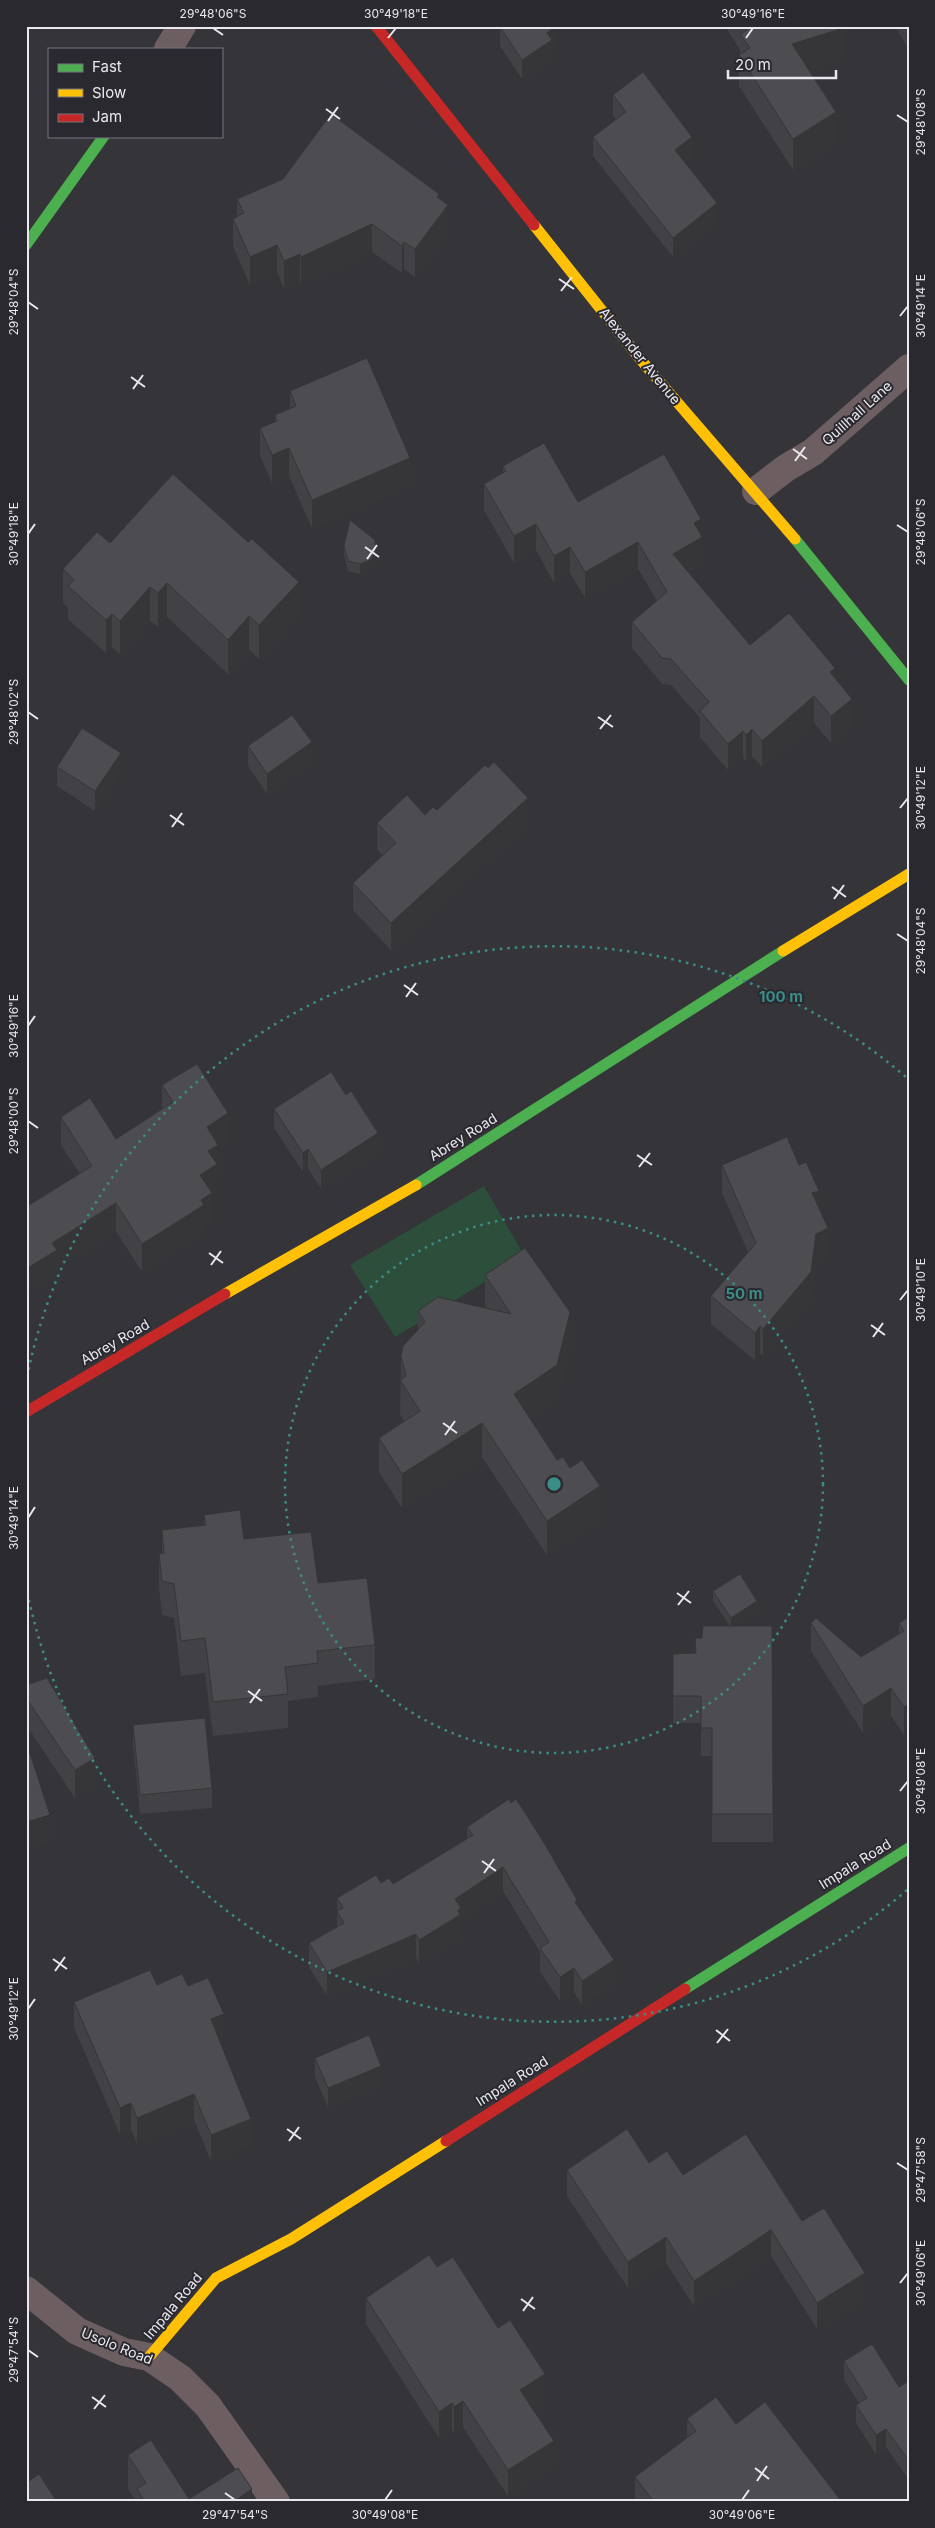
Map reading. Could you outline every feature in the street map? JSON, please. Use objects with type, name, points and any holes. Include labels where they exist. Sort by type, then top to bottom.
[{"type":"street","points":[[169,48],[182,26]]},
{"type":"street","name":"Alexander Avenue","points":[[376,26],[646,366],[756,491],[909,680]]},
{"type":"street","points":[[26,245],[103,138]]},
{"type":"street","name":"Quillhall Lane","points":[[756,491],[786,468],[813,452],[909,368]]},
{"type":"street","name":"Abrey Road","points":[[26,1412],[125,1352],[406,1191],[808,935],[909,874]]},
{"type":"street","name":"Impala Road","points":[[149,2357],[216,2278],[292,2239],[909,1848]]},
{"type":"street","name":"Usolo Road","points":[[26,2290],[77,2331],[124,2352],[149,2357],[180,2378],[208,2406],[276,2502]]},
{"type":"green space","points":[[484,1186],[525,1257],[395,1337],[350,1265]]},
{"type":"building","points":[[500,26],[555,27],[547,33],[552,40],[522,60]]},
{"type":"building","points":[[745,26],[840,26],[837,30],[792,44],[836,112],[793,139],[739,55],[750,48],[740,34],[747,30]]},
{"type":"building","points":[[643,72],[692,137],[675,150],[717,203],[673,238],[593,137],[626,112],[613,95]]},
{"type":"building","points":[[331,114],[439,194],[437,197],[448,205],[415,249],[404,242],[402,246],[372,224],[301,257],[300,254],[284,261],[277,245],[250,257],[233,219],[244,213],[237,199],[283,179]]},
{"type":"building","points":[[367,358],[410,458],[312,500],[289,448],[272,455],[260,428],[277,421],[275,415],[296,406],[290,391]]},
{"type":"building","points":[[544,443],[578,502],[664,454],[701,519],[694,523],[702,537],[673,554],[750,645],[789,613],[835,668],[830,672],[852,699],[831,716],[814,696],[762,741],[752,729],[746,735],[743,731],[728,744],[700,711],[709,702],[671,659],[662,658],[632,622],[667,592],[638,542],[585,572],[570,547],[554,556],[536,524],[514,536],[484,484],[506,471],[503,466]]},
{"type":"building","points":[[173,474],[248,542],[252,539],[299,582],[259,625],[249,616],[228,640],[167,583],[158,593],[150,587],[120,621],[112,614],[106,620],[68,586],[74,580],[63,569],[97,532],[110,543]]},
{"type":"building","points":[[350,520],[375,540],[376,551],[370,560],[360,564],[348,561],[344,546]]},
{"type":"building","points":[[292,715],[312,742],[267,774],[248,746]]},
{"type":"building","points":[[82,728],[121,753],[95,791],[57,767]]},
{"type":"building","points":[[494,762],[528,798],[391,923],[353,883],[396,843],[377,823],[407,795],[425,815],[433,807],[437,810],[485,765],[488,768]]},
{"type":"building","points":[[197,1064],[228,1113],[207,1127],[218,1145],[208,1151],[217,1164],[200,1175],[212,1193],[201,1200],[204,1205],[142,1244],[116,1203],[52,1243],[57,1250],[26,1269],[26,1207],[92,1166],[61,1117],[90,1098],[116,1139],[173,1102],[162,1085]]},
{"type":"building","points":[[331,1072],[346,1095],[351,1091],[378,1133],[321,1170],[308,1149],[303,1153],[274,1109]]},
{"type":"building","points":[[787,1137],[799,1165],[806,1162],[819,1191],[812,1193],[828,1228],[816,1234],[811,1272],[763,1329],[760,1326],[755,1333],[711,1296],[756,1243],[722,1165]]},
{"type":"building","points":[[525,1248],[570,1312],[557,1365],[514,1394],[557,1460],[563,1457],[570,1468],[582,1460],[600,1486],[547,1521],[482,1423],[402,1474],[379,1438],[420,1411],[400,1380],[406,1376],[401,1356],[403,1346],[425,1322],[418,1311],[438,1297],[511,1314],[485,1275]]},
{"type":"building","points":[[240,1510],[244,1539],[311,1532],[318,1583],[367,1578],[375,1645],[317,1651],[318,1663],[285,1667],[288,1694],[213,1702],[205,1638],[181,1641],[174,1584],[162,1581],[159,1554],[164,1553],[162,1530],[206,1525],[204,1515]]},
{"type":"building","points":[[740,1574],[757,1601],[731,1618],[713,1591]]},
{"type":"building","points":[[909,1617],[909,1704],[904,1707],[891,1688],[863,1706],[811,1623],[816,1618],[861,1657],[904,1631],[899,1623]]},
{"type":"building","points":[[703,1626],[772,1626],[773,1814],[712,1814],[712,1728],[701,1728],[701,1696],[673,1696],[673,1654],[696,1653],[695,1638],[702,1638]]},
{"type":"building","points":[[47,1678],[95,1758],[75,1770],[26,1698],[26,1685]]},
{"type":"building","points":[[205,1718],[212,1788],[140,1795],[133,1725]]},
{"type":"building","points":[[26,1741],[50,1815],[26,1822]]},
{"type":"building","points":[[509,1799],[511,1803],[516,1799],[577,1900],[575,1902],[614,1960],[582,1981],[574,1968],[560,1977],[540,1948],[549,1942],[503,1867],[455,1899],[461,1908],[458,1910],[460,1915],[419,1940],[416,1934],[327,1972],[309,1943],[344,1923],[337,1911],[343,1908],[337,1898],[376,1875],[381,1883],[389,1878],[393,1884],[473,1835],[467,1827]]},
{"type":"building","points":[[150,1970],[157,1985],[182,1974],[188,1986],[208,1978],[224,2014],[211,2019],[251,2119],[211,2135],[194,2094],[137,2118],[131,2103],[120,2108],[74,2002]]},
{"type":"building","points":[[369,2035],[381,2066],[328,2088],[315,2058]]},
{"type":"building","points":[[627,2129],[649,2163],[667,2151],[683,2175],[746,2134],[802,2221],[824,2208],[865,2273],[817,2303],[771,2230],[694,2281],[666,2237],[628,2262],[567,2170]]},
{"type":"building","points":[[429,2255],[437,2267],[453,2257],[498,2328],[510,2320],[545,2374],[520,2390],[554,2441],[508,2470],[463,2401],[454,2407],[452,2403],[439,2412],[366,2298]]},
{"type":"building","points":[[872,2344],[899,2387],[909,2381],[909,2461],[886,2429],[876,2435],[856,2405],[867,2398],[844,2361]]},
{"type":"building","points":[[716,2397],[736,2424],[765,2402],[842,2502],[654,2502],[635,2477],[696,2431],[687,2419]]},
{"type":"building","points":[[151,2440],[189,2499],[238,2468],[252,2489],[233,2502],[142,2502],[144,2500],[137,2489],[146,2483],[128,2455]]},
{"type":"building","points":[[39,2474],[57,2502],[26,2502],[26,2483]]},
{"type":"traffic: fast","points":[[26,245],[103,138]]},
{"type":"traffic: fast","points":[[795,539],[909,680]]},
{"type":"traffic: fast","points":[[416,1185],[783,951]]},
{"type":"traffic: fast","points":[[685,1989],[909,1848]]},
{"type":"traffic: slow","points":[[534,225],[646,366],[795,539]]},
{"type":"traffic: slow","points":[[783,951],[909,874]]},
{"type":"traffic: slow","points":[[225,1294],[416,1185]]},
{"type":"traffic: slow","points":[[149,2357],[216,2278],[291,2239],[446,2141]]},
{"type":"traffic: jam","points":[[376,26],[534,225]]},
{"type":"traffic: jam","points":[[26,1412],[225,1294]]},
{"type":"traffic: jam","points":[[446,2141],[685,1989]]}]
